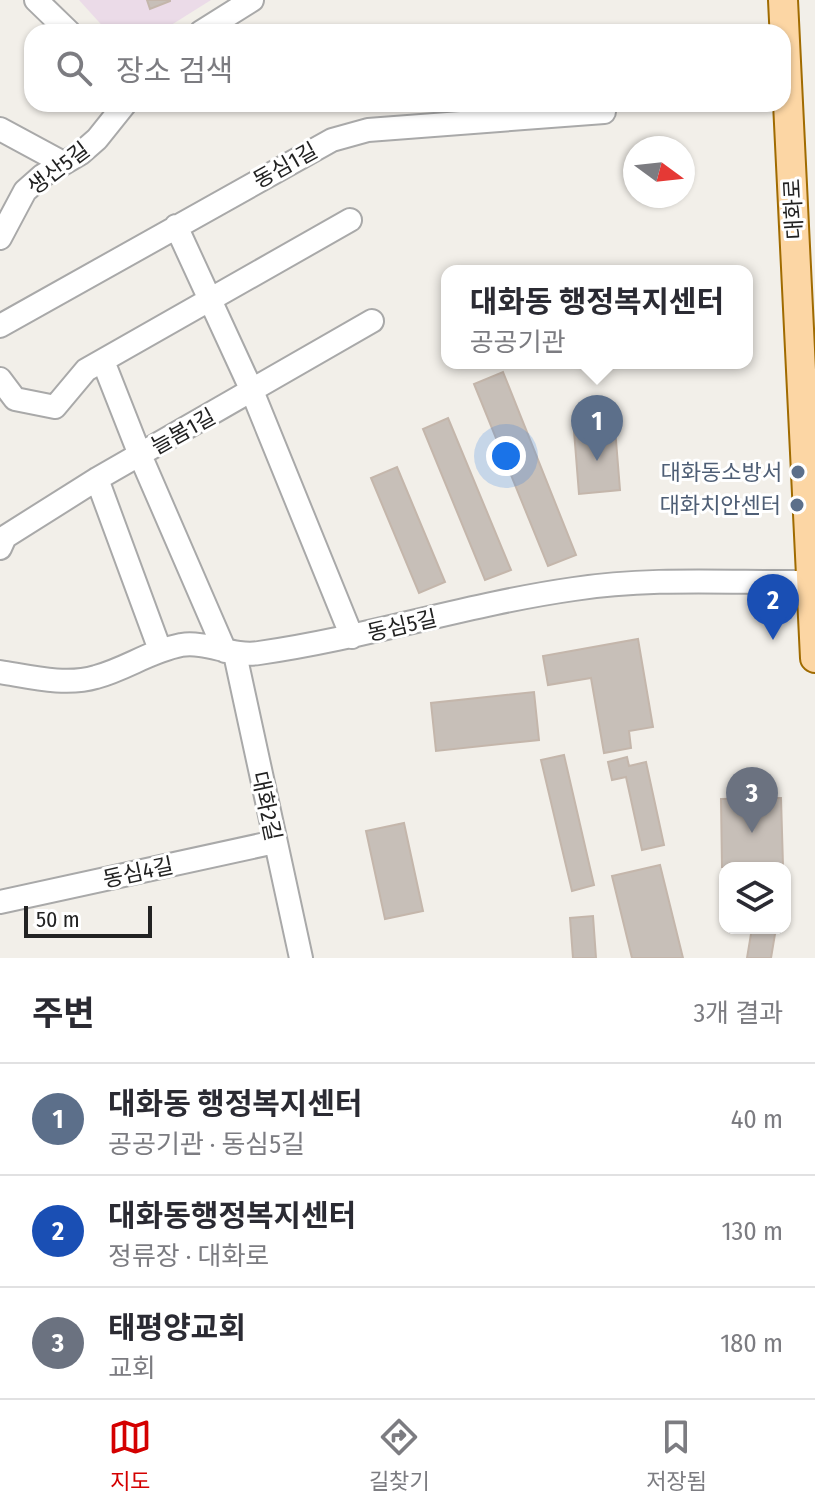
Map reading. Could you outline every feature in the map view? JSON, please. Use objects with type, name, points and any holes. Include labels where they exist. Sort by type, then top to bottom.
[{"type":"main road","name":"대화로","points":[[783,0],[784,24]]},
{"type":"main road","name":"대화로","points":[[788,112],[815,658]]},
{"type":"street","points":[[36,0],[61,24]]},
{"type":"street","points":[[214,24],[252,0]]},
{"type":"street","name":"생산5길","points":[[0,238],[25,191],[42,176],[81,153],[119,112]]},
{"type":"street","name":"동심1길","points":[[0,326],[314,148],[368,130],[604,112]]},
{"type":"street","points":[[0,129],[63,163]]},
{"type":"street","points":[[0,379],[15,399],[55,407],[86,370],[350,220]]},
{"type":"street","points":[[176,226],[252,391],[352,637]]},
{"type":"street","name":"늘봄1길","points":[[2,539],[97,479],[372,321]]},
{"type":"street","name":"대화2길","points":[[103,361],[140,455],[230,652],[301,958]]},
{"type":"street","points":[[97,479],[160,650]]},
{"type":"street","name":"동심5길","points":[[0,672],[65,681],[96,678],[160,650],[185,645],[255,654],[352,637],[487,605],[619,584],[811,582]]},
{"type":"street","name":"동심4길","points":[[0,902],[275,842]]},
{"type":"shaded area","points":[[79,0],[211,0],[173,24],[101,24]]},
{"type":"building","points":[[147,0],[170,0],[170,1],[150,9]]},
{"type":"building","points":[[503,372],[576,555],[548,566],[474,384]]},
{"type":"building","points":[[448,418],[511,570],[485,580],[423,429]]},
{"type":"building","points":[[615,428],[620,490],[579,494],[574,431]]},
{"type":"building","points":[[397,467],[445,582],[419,593],[371,478]]},
{"type":"building","points":[[638,639],[653,727],[629,731],[631,748],[604,753],[591,678],[548,685],[543,656]]},
{"type":"building","points":[[534,692],[539,740],[436,751],[431,703]]},
{"type":"building","points":[[564,755],[594,885],[572,891],[541,760]]},
{"type":"building","points":[[627,757],[629,766],[646,762],[664,845],[642,850],[626,777],[612,780],[608,762]]},
{"type":"building","points":[[781,798],[783,862],[722,862],[721,799]]},
{"type":"building","points":[[404,823],[423,911],[385,919],[366,831]]},
{"type":"building","points":[[660,865],[683,958],[632,958],[612,876]]},
{"type":"building","points":[[593,916],[596,958],[573,958],[570,918]]},
{"type":"building","points":[[751,934],[775,934],[771,958],[747,958]]},
{"type":"place","name":"대화동 행정복지센터","points":[[597,461]]},
{"type":"place","name":"대화동소방서","points":[[798,472]]},
{"type":"place","name":"대화치안센터","points":[[797,505]]},
{"type":"place","name":"대화동행정복지센터","points":[[773,640]]},
{"type":"place","name":"태평양교회","points":[[752,833]]}]
